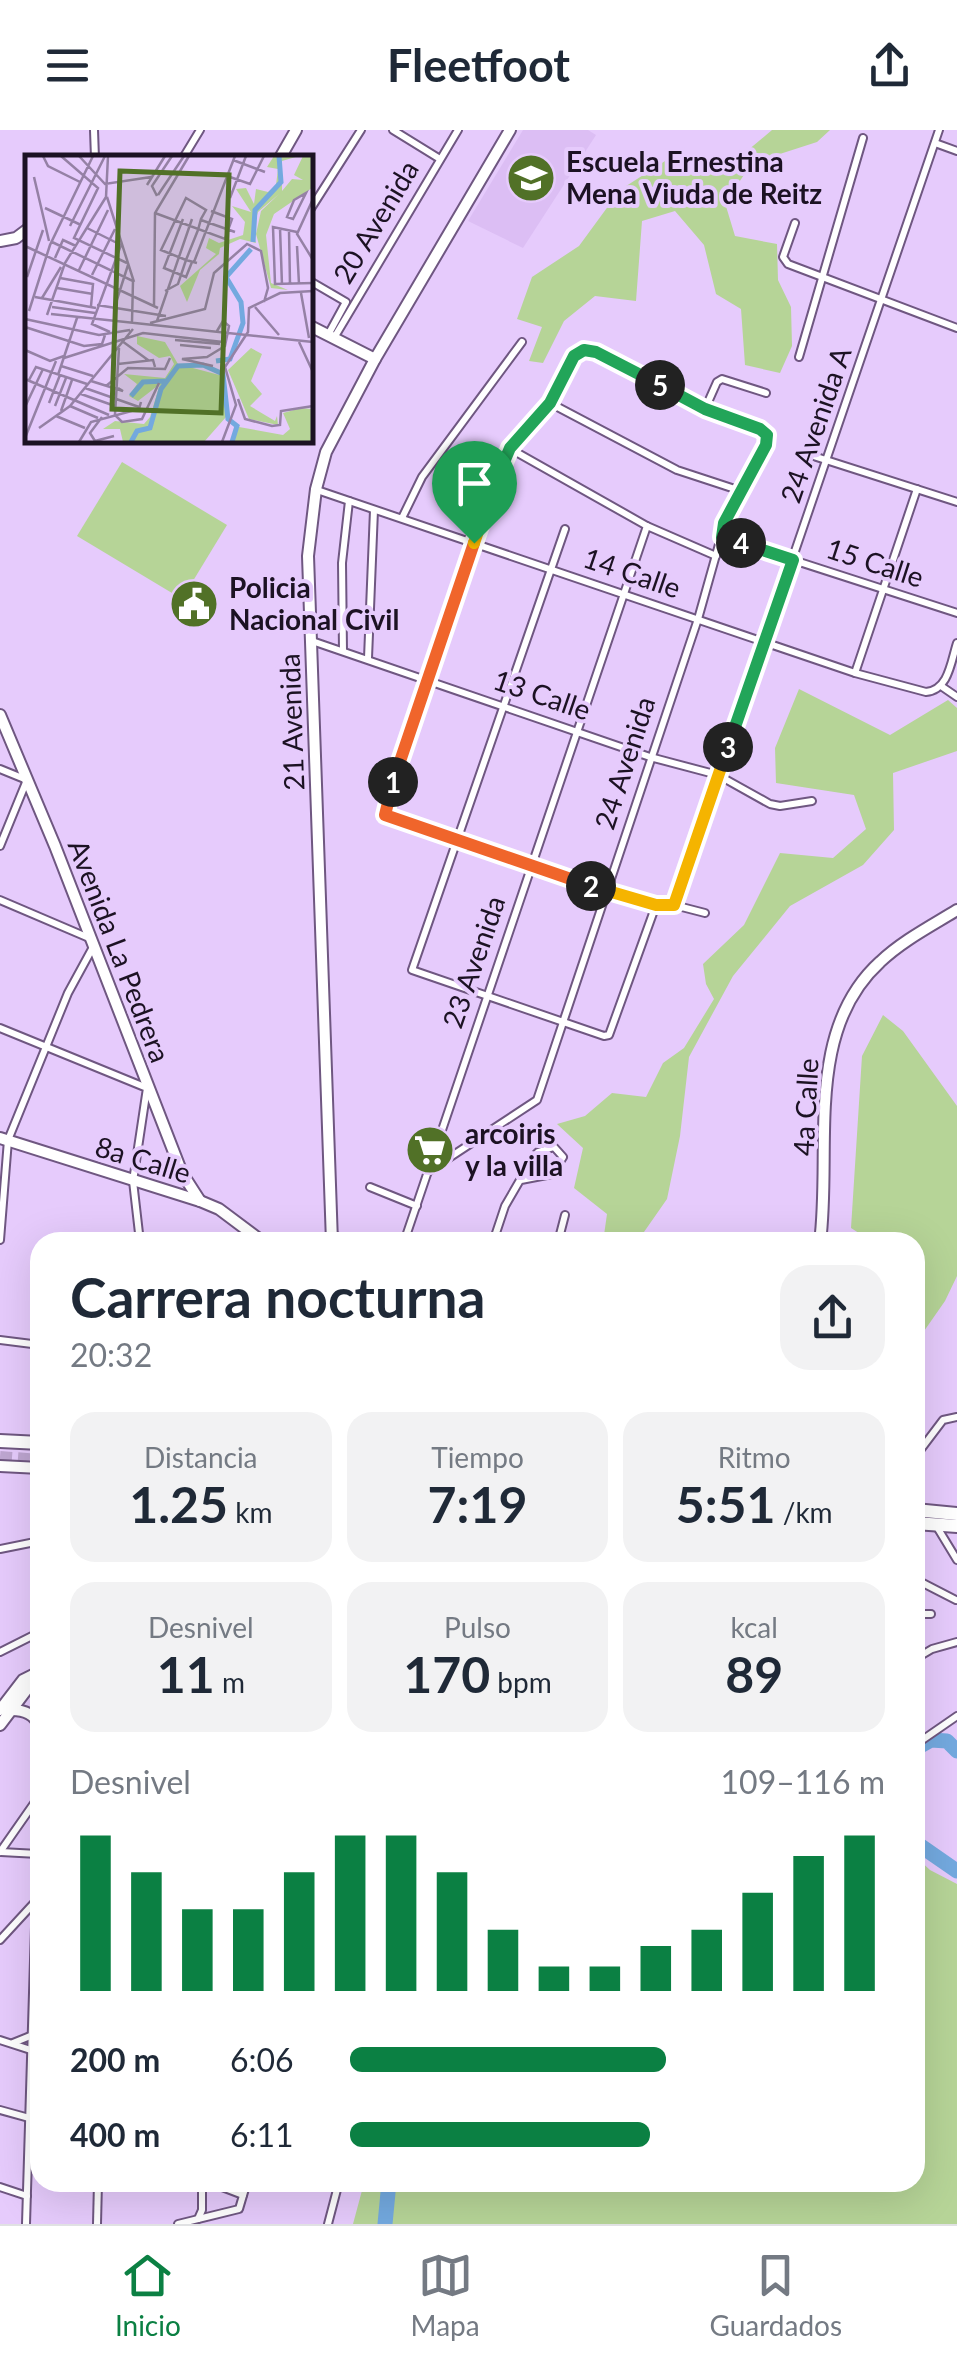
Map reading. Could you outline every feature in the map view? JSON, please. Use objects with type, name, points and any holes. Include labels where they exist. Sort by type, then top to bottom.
[{"type":"highway","points":[[0,1440],[30,1442]]},
{"type":"highway","points":[[925,1511],[957,1514]]},
{"type":"highway","points":[[925,1523],[957,1526]]},
{"type":"street","points":[[94,130],[95,155]]},
{"type":"street","points":[[185,155],[200,130]]},
{"type":"street","points":[[282,155],[296,130]]},
{"type":"street","points":[[312,207],[361,130]]},
{"type":"street","points":[[393,130],[440,159]]},
{"type":"street","name":"20 Avenida","points":[[331,336],[458,130]]},
{"type":"street","name":"21 Avenida","points":[[332,1232],[308,556],[316,489],[326,452],[375,359],[510,130]]},
{"type":"street","name":"24 Avenida A","points":[[674,905],[939,130]]},
{"type":"street","points":[[799,357],[863,138]]},
{"type":"street","points":[[934,143],[957,151]]},
{"type":"street","points":[[795,223],[784,261],[821,279],[957,328]]},
{"type":"street","points":[[0,241],[16,238],[25,231]]},
{"type":"street","name":"20 Avenida","points":[[312,282],[346,302],[331,336]]},
{"type":"street","points":[[312,327],[375,359]]},
{"type":"street","points":[[402,518],[422,477],[522,342]]},
{"type":"street","points":[[705,913],[606,891],[384,813],[427,678],[510,448],[550,403],[574,356],[584,350],[596,352],[705,409],[722,380],[766,393]]},
{"type":"street","points":[[550,403],[677,470],[741,491]]},
{"type":"street","name":"24 Avenida","points":[[429,1171],[534,1105],[698,620],[724,523],[766,445],[767,435],[760,429],[705,409]]},
{"type":"street","points":[[510,448],[647,526],[716,556]]},
{"type":"street","points":[[804,452],[957,502]]},
{"type":"street","name":"14 Calle","points":[[316,489],[855,673],[926,692],[938,689]]},
{"type":"street","points":[[855,673],[918,489]]},
{"type":"street","points":[[344,651],[342,562],[349,501]]},
{"type":"street","points":[[368,658],[374,510]]},
{"type":"street","name":"23 Avenida","points":[[407,1232],[647,526]]},
{"type":"street","points":[[565,529],[412,970],[562,1023],[609,1035],[656,905]]},
{"type":"street","name":"15 Calle","points":[[722,537],[957,613]]},
{"type":"street","name":"13 Calle","points":[[311,641],[650,757],[718,775],[770,804],[812,801]]},
{"type":"street","points":[[957,643],[938,689],[957,696]]},
{"type":"street","name":"Avenida La Pedrera","points":[[0,715],[147,1088],[188,1187],[200,1200]]},
{"type":"street","points":[[0,769],[27,780],[0,846]]},
{"type":"street","points":[[0,900],[91,943],[4,1139],[0,1240]]},
{"type":"street","name":"4a Calle","points":[[820,1232],[828,1080],[838,1025],[875,966],[957,910]]},
{"type":"street","points":[[0,1028],[147,1088],[133,1181],[139,1232]]},
{"type":"street","name":"8a Calle","points":[[4,1139],[200,1200],[250,1232]]},
{"type":"street","points":[[496,1232],[505,1206],[538,1152],[554,1147],[560,1151],[563,1157],[552,1174],[521,1180]]},
{"type":"street","points":[[370,1187],[416,1206]]},
{"type":"street","points":[[560,1232],[564,1215]]},
{"type":"street","points":[[0,1340],[30,1344]]},
{"type":"street","points":[[925,1444],[943,1420],[957,1417]]},
{"type":"street","points":[[0,1466],[30,1468]]},
{"type":"street","points":[[936,1524],[957,1560]]},
{"type":"street","points":[[0,1549],[30,1543]]},
{"type":"street","points":[[925,1584],[956,1600]]},
{"type":"street","points":[[925,1614],[931,1614]]},
{"type":"street","points":[[0,1652],[30,1637]]},
{"type":"street","points":[[925,1655],[957,1642]]},
{"type":"street","points":[[0,1725],[23,1680],[30,1676]]},
{"type":"street","points":[[6,1710],[30,1714]]},
{"type":"street","points":[[925,1738],[957,1716]]},
{"type":"street","points":[[0,1852],[30,1809]]},
{"type":"street","points":[[0,1852],[30,1854]]},
{"type":"street","points":[[0,1940],[30,1908]]},
{"type":"street","points":[[12,2044],[30,2036]]},
{"type":"street","points":[[0,2040],[30,2049]]},
{"type":"street","points":[[26,2224],[30,2108]]},
{"type":"street","points":[[0,2110],[29,2118]]},
{"type":"street","points":[[0,2187],[27,2196]]},
{"type":"street","points":[[97,2224],[98,2192]]},
{"type":"street","points":[[198,2219],[202,2192]]},
{"type":"street","points":[[236,2192],[244,2195]]},
{"type":"street","points":[[178,2224],[240,2209],[245,2192]]},
{"type":"street","points":[[330,2222],[338,2192]]},
{"type":"shaded area","name":"Escuela Ernestina Mena Viuda de Reitz","points":[[523,130],[588,130],[596,135],[523,248],[468,221]]},
{"type":"green space","points":[[772,130],[830,130],[817,142],[752,163],[725,203],[735,236],[777,244],[778,280],[791,307],[792,346],[780,373],[745,365],[741,309],[716,294],[704,245],[675,211],[642,221],[636,301],[595,296],[564,321],[543,363],[529,361],[542,327],[517,319],[532,277],[579,246],[620,190],[665,161],[735,161]]},
{"type":"green space","points":[[122,462],[227,525],[182,599],[77,536]]},
{"type":"green space","points":[[799,689],[890,735],[948,700],[957,708],[957,751],[893,773],[894,830],[863,865],[790,906],[733,976],[689,1057],[680,1136],[667,1199],[644,1232],[604,1232],[607,1214],[574,1188],[583,1148],[557,1124],[585,1116],[612,1093],[646,1097],[663,1063],[684,1048],[714,999],[706,984],[703,964],[744,925],[780,853],[833,858],[866,829],[854,795],[776,783],[775,748]]},
{"type":"green space","points":[[883,1015],[903,1031],[957,1106],[957,1276],[925,1330],[925,1232],[857,1232],[851,1228],[862,1056]]},
{"type":"green space","points":[[925,1865],[957,1884],[957,2224],[353,2224],[362,2192],[925,2192]]},
{"type":"waterway","points":[[925,1743],[947,1741],[957,1751]]},
{"type":"waterway","points":[[925,1849],[957,1871]]},
{"type":"waterway","points":[[385,2224],[388,2192]]},
{"type":"tunnel","points":[[0,1457],[30,1459]]},
{"type":"place","name":"Escuela Ernestina Mena Viuda de Reitz","points":[[531,178]]},
{"type":"place","name":"Policia Nacional Civil","points":[[194,604]]},
{"type":"place","name":"arcoiris y la villa","points":[[430,1150]]},
{"type":"route","points":[[584,350],[596,352],[705,409],[767,435],[766,445],[724,523],[722,537],[793,560],[674,905],[656,905],[606,891],[385,815],[474,543],[510,448],[550,403],[574,356],[584,350]]}]
